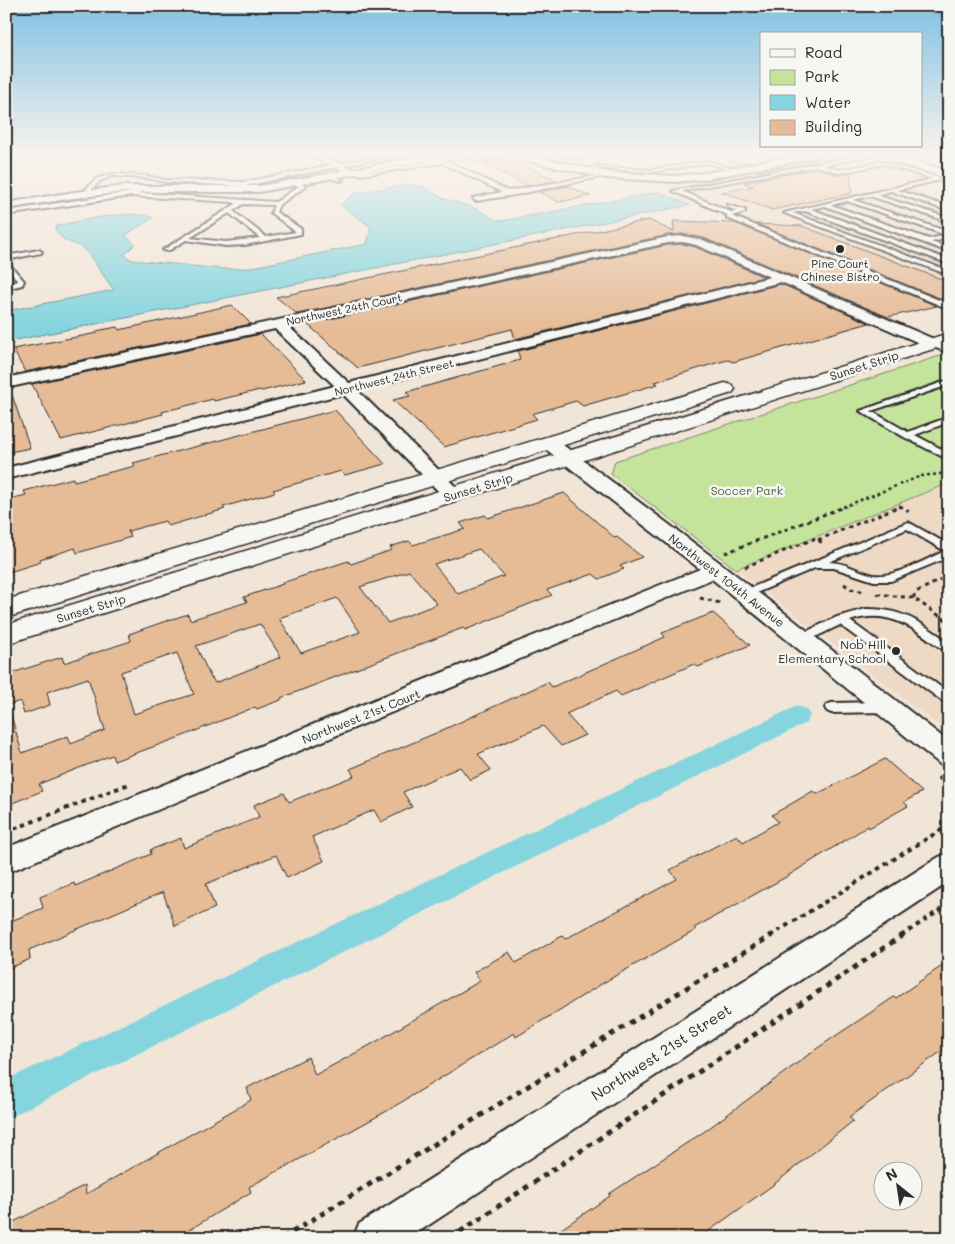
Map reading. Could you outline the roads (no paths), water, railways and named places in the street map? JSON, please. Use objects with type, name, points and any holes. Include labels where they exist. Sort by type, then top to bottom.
[{"type":"street","name":"Northwest 24th Court","points":[[6,383],[658,242],[683,239],[699,242],[782,278]]},
{"type":"street","points":[[782,278],[909,333]]},
{"type":"street","name":"Northwest 24th Street","points":[[6,474],[782,278]]},
{"type":"street","points":[[278,324],[347,389],[452,494]]},
{"type":"street","name":"Sunset Strip","points":[[6,608],[909,333],[942,333]]},
{"type":"street","name":"Sunset Strip","points":[[6,635],[569,458],[942,333]]},
{"type":"street","name":"Northwest 104th Avenue","points":[[549,443],[751,591],[801,639],[949,757]]},
{"type":"street","name":"Northwest 21st Court","points":[[6,861],[716,564]]},
{"type":"street","name":"Northwest 21st Street","points":[[373,1238],[949,866]]},
{"type":"lane","points":[[166,250],[187,239],[228,212]]},
{"type":"lane","points":[[231,212],[266,240]]},
{"type":"lane","points":[[187,239],[226,244],[266,240],[299,233],[299,230],[273,212]]},
{"type":"lane","points":[[725,212],[730,214],[739,212]]},
{"type":"lane","points":[[786,212],[949,273]]},
{"type":"lane","points":[[811,212],[949,262]]},
{"type":"lane","points":[[848,212],[949,250]]},
{"type":"lane","points":[[882,212],[948,235]]},
{"type":"lane","points":[[924,212],[949,220]]},
{"type":"lane","points":[[730,214],[729,217],[949,307]]},
{"type":"lane","points":[[890,251],[948,235]]},
{"type":"lane","points":[[6,258],[39,252]]},
{"type":"lane","points":[[6,262],[21,281],[20,284],[6,287]]},
{"type":"lane","points":[[947,384],[864,411],[949,457]]},
{"type":"lane","points":[[907,435],[949,419]]},
{"type":"lane","points":[[751,591],[908,525],[949,551]]},
{"type":"lane","points":[[813,565],[835,565],[874,578],[891,578],[949,551]]},
{"type":"lane","points":[[801,639],[842,620],[868,611],[896,615],[908,620],[949,648]]},
{"type":"lane","points":[[842,620],[949,700]]},
{"type":"lane","points":[[831,708],[886,707]]},
{"type":"water","points":[[351,212],[482,212],[496,220],[502,221],[550,212],[655,212],[6,342],[6,311],[114,290],[84,248],[64,240],[54,229],[57,226],[106,216],[144,215],[153,218],[125,235],[135,244],[124,255],[132,260],[224,269],[248,268],[367,244],[371,227]]},
{"type":"waterway","points":[[6,1100],[797,716]]},
{"type":"place","name":"Pine Court Chinese Bistro","points":[[840,249]]},
{"type":"place","name":"Nob Hill Elementary School","points":[[896,651]]},
{"type":"park label","name":"Soccer Park","points":[[747,490]]}]
